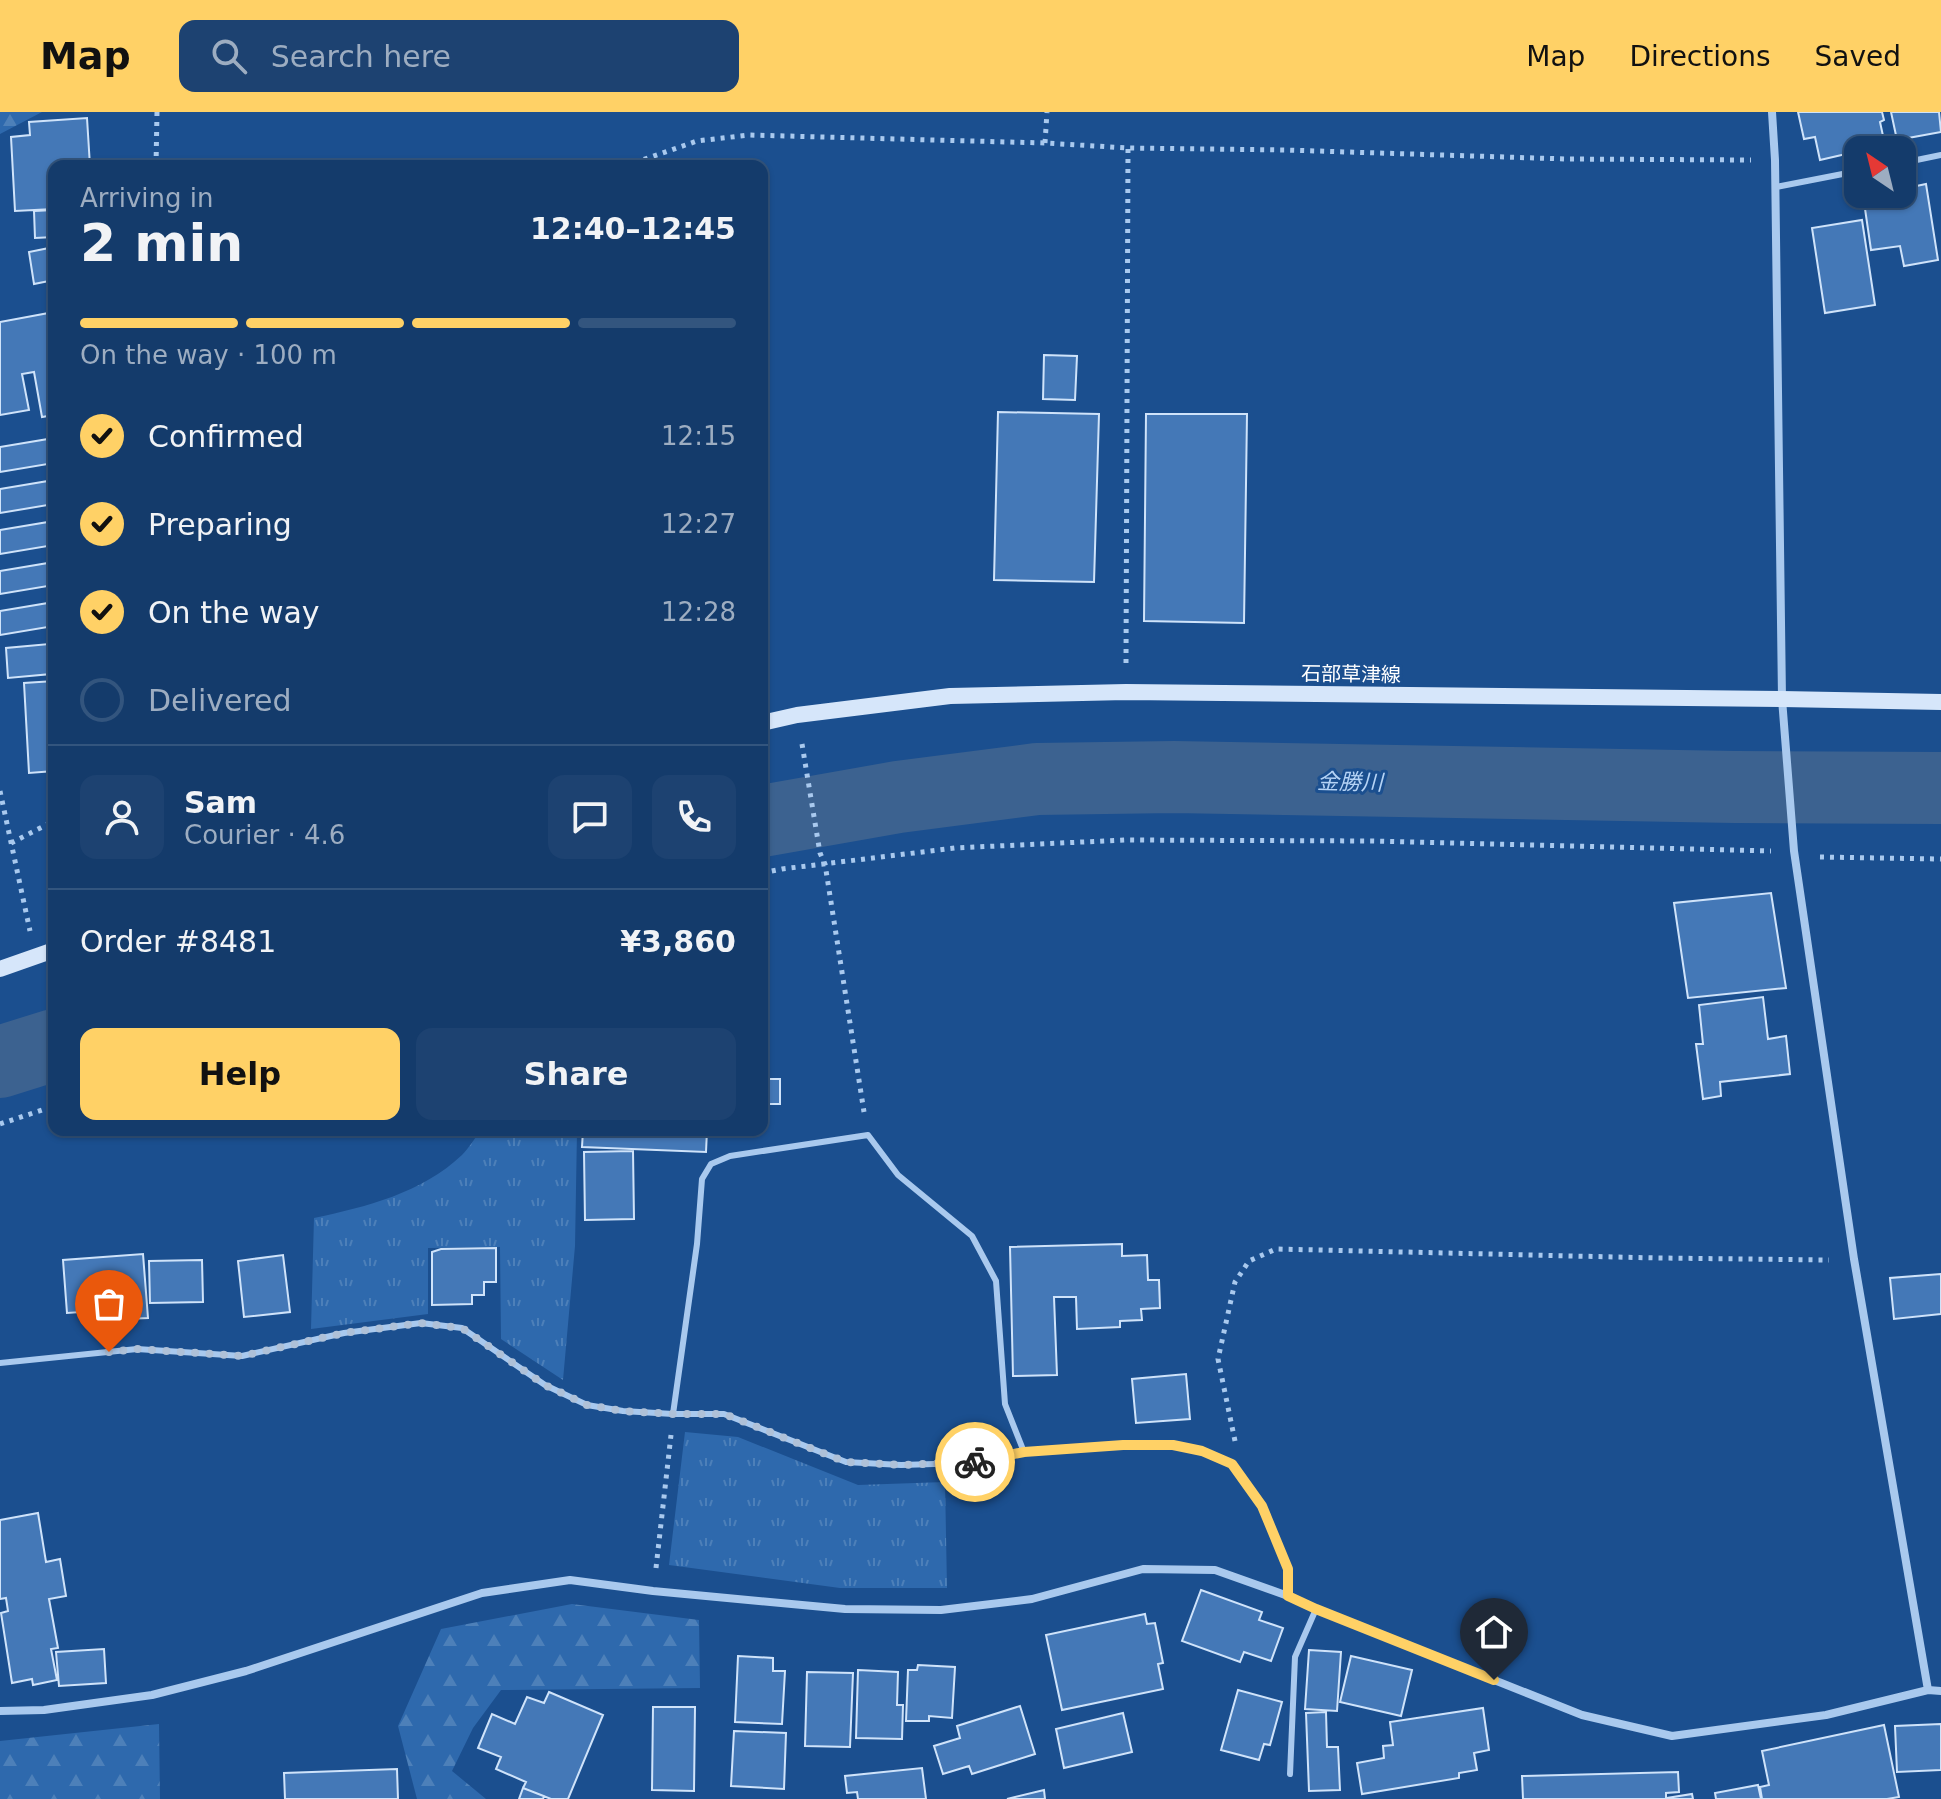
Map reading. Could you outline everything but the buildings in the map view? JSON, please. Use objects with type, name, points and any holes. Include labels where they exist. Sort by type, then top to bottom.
[{"type":"main road","name":"石部草津線","points":[[768,722],[797,715],[950,696],[1126,692],[1941,702]]},
{"type":"main road","points":[[0,969],[48,952]]},
{"type":"street","points":[[1772,112],[1776,187],[1782,699],[1794,851],[1854,1259],[1928,1690]]},
{"type":"street","points":[[0,1711],[44,1710],[152,1695],[246,1671],[482,1593],[570,1580],[845,1609],[941,1610],[1032,1599],[1143,1569],[1215,1570],[1288,1596],[1582,1715],[1672,1736],[1826,1715],[1928,1690],[1941,1691]]},
{"type":"lane","points":[[1916,160],[1941,155]]},
{"type":"lane","points":[[1776,187],[1844,174]]},
{"type":"lane","points":[[673,1414],[697,1244],[702,1179],[711,1164],[730,1156],[868,1135],[898,1175],[972,1236],[996,1281],[1005,1404],[1024,1452]]},
{"type":"lane","points":[[0,1363],[137,1349],[242,1356],[344,1333],[421,1323],[462,1328],[545,1385],[587,1405],[623,1411],[724,1414],[846,1462],[901,1465],[968,1463],[1024,1452],[1173,1445],[1202,1451],[1232,1464],[1262,1506],[1288,1569],[1288,1596]]},
{"type":"lane","points":[[1290,1774],[1295,1657],[1316,1609]]},
{"type":"path","points":[[156,160],[157,112]]},
{"type":"path","points":[[1045,143],[1047,112]]},
{"type":"path","points":[[642,160],[697,141],[749,135],[1567,159],[1775,160]]},
{"type":"path","points":[[1126,692],[1128,148]]},
{"type":"path","points":[[805,763],[820,853],[825,864],[868,1135]]},
{"type":"path","points":[[0,791],[36,956]]},
{"type":"path","points":[[11,843],[48,824]]},
{"type":"path","points":[[768,872],[955,848],[1125,840],[1373,841],[1794,851],[1820,857],[1941,859]]},
{"type":"path","points":[[0,1124],[48,1108]]},
{"type":"path","points":[[1232,1464],[1236,1439],[1218,1359],[1235,1282],[1249,1261],[1276,1249],[1642,1258],[1854,1259]]},
{"type":"path","points":[[653,1591],[673,1414]]},
{"type":"green space","points":[[0,112],[42,112],[0,134]]},
{"type":"green space","points":[[477,1136],[577,1136],[575,1246],[563,1380],[501,1339],[500,1247],[428,1248],[428,1314],[311,1329],[314,1218],[353,1209],[411,1189],[446,1168]]},
{"type":"green space","points":[[685,1432],[738,1437],[858,1485],[945,1482],[947,1588],[840,1588],[669,1565]]},
{"type":"green space","points":[[572,1604],[699,1620],[700,1688],[501,1690],[473,1728],[452,1771],[486,1799],[417,1799],[398,1726],[441,1629]]},
{"type":"green space","points":[[159,1724],[160,1799],[0,1799],[0,1741]]},
{"type":"waterway","name":"金勝川","points":[[768,820],[898,797],[1037,779],[1174,777],[1941,788]]},
{"type":"waterway","name":"金勝川","points":[[0,1062],[48,1047]]},
{"type":"way so far","points":[[109,1352],[137,1349],[242,1356],[344,1333],[421,1323],[462,1328],[545,1385],[587,1405],[623,1411],[724,1414],[846,1462],[901,1465],[975,1462]]},
{"type":"route","points":[[975,1462],[1024,1452],[1123,1445],[1173,1445],[1202,1451],[1232,1464],[1262,1506],[1288,1569],[1288,1596],[1494,1680]]}]
